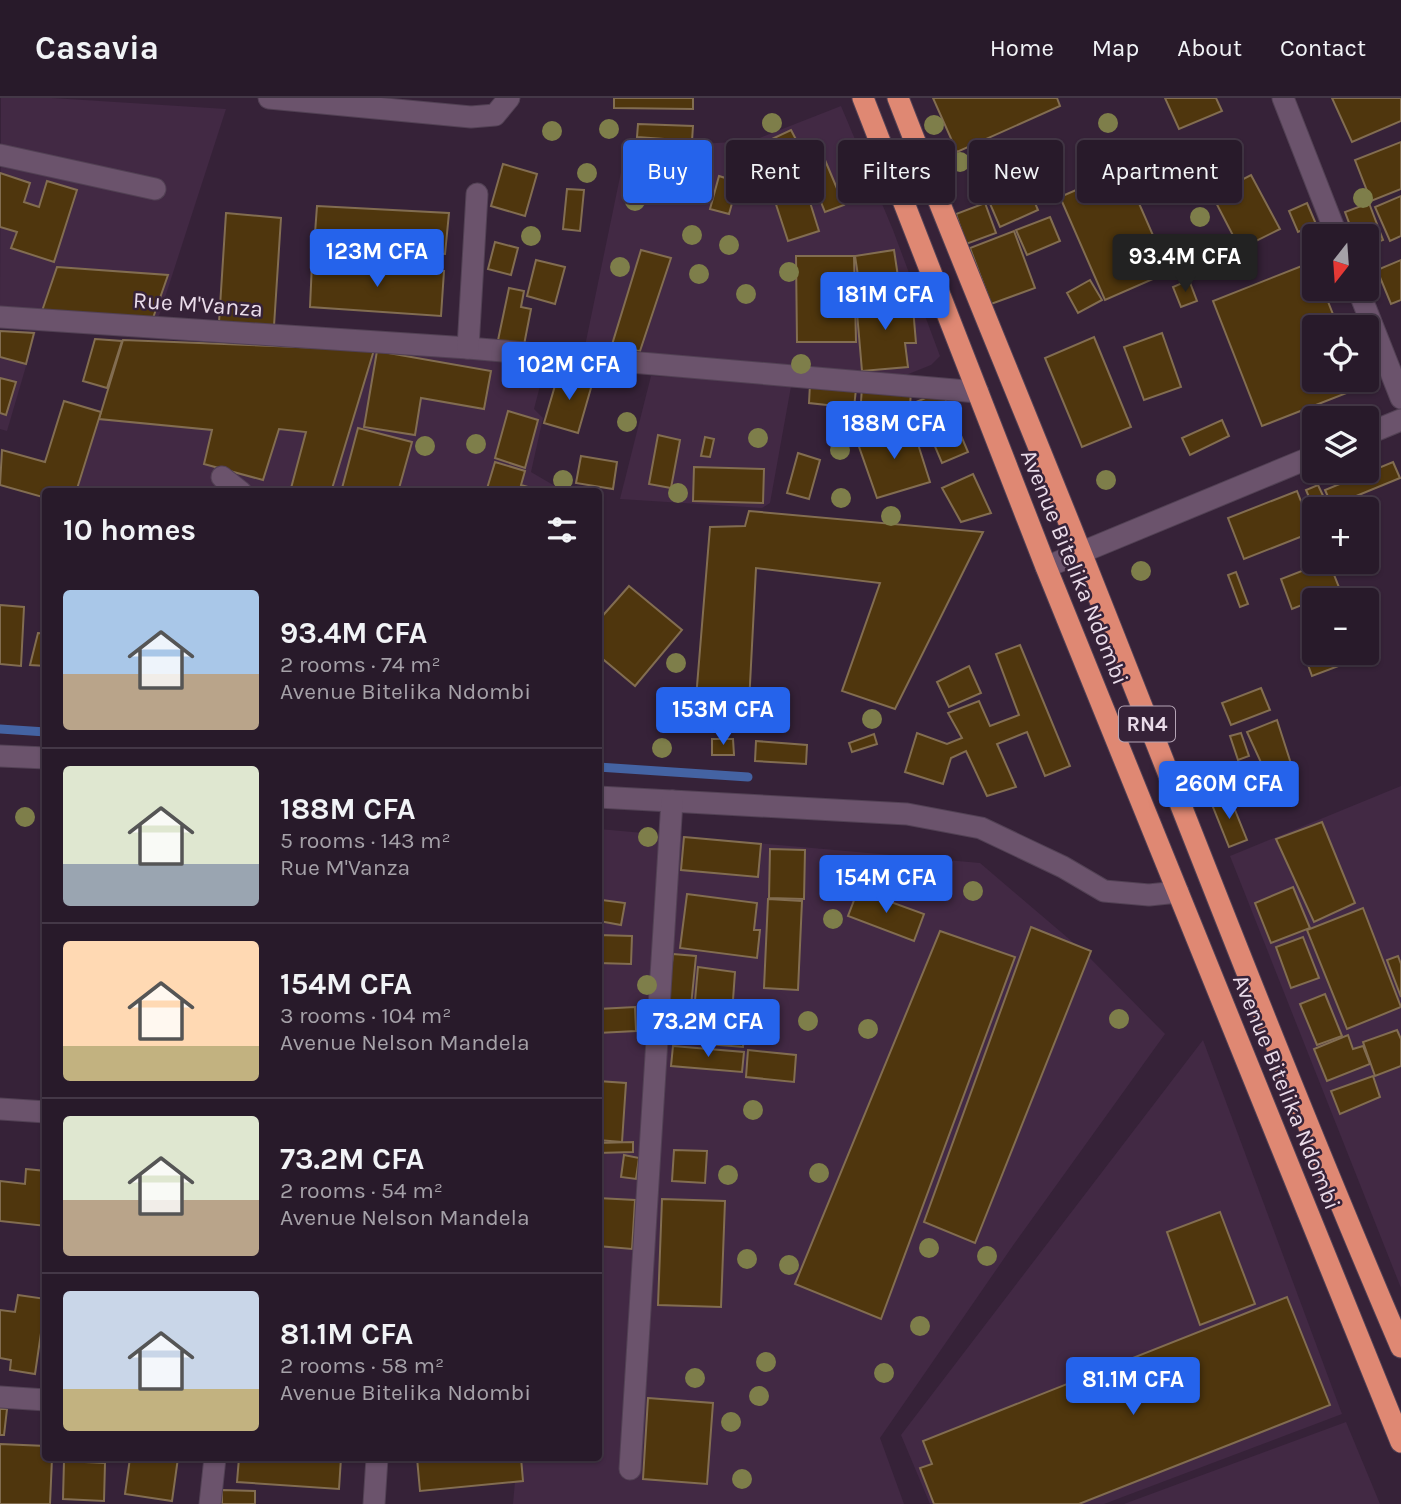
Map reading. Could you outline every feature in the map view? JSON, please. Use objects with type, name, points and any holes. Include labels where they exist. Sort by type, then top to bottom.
[{"type":"highway","name":"Avenue Bitelika Ndombi","points":[[863,98],[1046,566],[1401,1442]]},
{"type":"highway","name":"Avenue Bitelika Ndombi","points":[[898,98],[1205,868],[1401,1347]]},
{"type":"street","points":[[270,98],[471,117],[495,115],[509,98]]},
{"type":"street","points":[[1283,98],[1332,224]]},
{"type":"street","points":[[0,155],[155,189]]},
{"type":"street","points":[[468,348],[477,194]]},
{"type":"street","points":[[1363,301],[1401,398]]},
{"type":"street","name":"Rue M'Vanza","points":[[0,317],[468,348],[978,392]]},
{"type":"street","points":[[1379,429],[1401,420]]},
{"type":"street","points":[[1046,566],[1302,461]]},
{"type":"street","points":[[222,477],[236,488]]},
{"type":"street","points":[[0,756],[42,758]]},
{"type":"street","points":[[602,797],[907,814],[981,828],[1063,867],[1104,891],[1138,895],[1178,892]]},
{"type":"street","points":[[630,1469],[673,801]]},
{"type":"street","points":[[0,1109],[42,1112]]},
{"type":"street","points":[[0,1396],[42,1400]]},
{"type":"street","points":[[210,1504],[215,1461]]},
{"type":"street","points":[[374,1504],[377,1461]]},
{"type":"shaded area","points":[[1,98],[52,98],[226,109],[157,322],[0,310]]},
{"type":"shaded area","points":[[841,106],[855,140],[838,140],[838,203],[882,203],[940,356],[931,365],[906,375],[889,376],[706,363],[641,351],[585,346],[623,162],[623,203],[712,203],[712,143],[726,142],[726,203],[824,203],[824,140],[755,140]]},
{"type":"shaded area","points":[[0,330],[36,332],[7,431],[0,429]]},
{"type":"shaded area","points":[[123,340],[485,354],[547,359],[534,409],[543,418],[531,472],[554,488],[78,488]]},
{"type":"shaded area","points":[[651,376],[792,381],[770,503],[762,508],[620,499]]},
{"type":"shaded area","points":[[1401,786],[1401,1288],[1230,856]]},
{"type":"shaded area","points":[[602,829],[980,863],[1082,950],[1165,1034],[1014,1244],[880,1438],[904,1504],[513,1504],[517,1461],[602,1461]]},
{"type":"shaded area","points":[[1203,1040],[1342,1414],[1104,1504],[930,1504],[901,1435]]},
{"type":"shaded area","points":[[1346,1422],[1380,1504],[1124,1504]]},
{"type":"building","points":[[614,98],[693,98],[693,109],[614,108]]},
{"type":"building","points":[[933,98],[1057,98],[1060,106],[984,140],[969,140],[969,147],[957,152],[955,140],[952,140]]},
{"type":"building","points":[[1165,98],[1216,98],[1222,111],[1179,129]]},
{"type":"building","points":[[1332,98],[1401,98],[1401,121],[1352,142]]},
{"type":"building","points":[[638,124],[693,126],[692,140],[637,137]]},
{"type":"building","points":[[791,130],[796,140],[770,140]]},
{"type":"building","points":[[1401,142],[1401,189],[1371,201],[1355,160]]},
{"type":"building","points":[[824,158],[838,191],[838,203],[844,205],[825,212],[821,203],[824,203]]},
{"type":"building","points":[[503,164],[537,174],[525,216],[491,206]]},
{"type":"building","points":[[0,173],[30,183],[24,202],[39,207],[47,181],[77,190],[54,262],[11,248],[17,232],[0,227]]},
{"type":"building","points":[[1251,175],[1280,229],[1240,249],[1216,203],[1242,203],[1242,180]]},
{"type":"building","points":[[719,176],[726,178],[726,203],[732,203],[729,214],[710,209]]},
{"type":"building","points":[[567,189],[584,190],[580,231],[563,229]]},
{"type":"building","points":[[1077,190],[1077,203],[1139,203],[1169,272],[1105,300],[1063,203],[1063,196]]},
{"type":"building","points":[[1401,196],[1401,236],[1390,241],[1375,207]]},
{"type":"building","points":[[776,203],[810,203],[819,231],[788,241]]},
{"type":"building","points":[[985,203],[996,233],[966,244],[956,214]]},
{"type":"building","points":[[990,203],[1035,203],[1038,210],[1000,227]]},
{"type":"building","points":[[1307,203],[1316,224],[1302,224],[1302,230],[1298,232],[1289,211]]},
{"type":"building","points":[[1369,203],[1377,224],[1350,224],[1345,212]]},
{"type":"building","points":[[317,206],[449,213],[445,254],[314,247]]},
{"type":"building","points":[[226,213],[281,218],[274,326],[219,322]]},
{"type":"building","points":[[1050,217],[1060,241],[1027,255],[1016,230]]},
{"type":"building","points":[[1014,231],[1035,288],[991,304],[970,248]]},
{"type":"building","points":[[495,242],[518,248],[511,275],[488,269]]},
{"type":"building","points":[[641,250],[671,258],[640,351],[611,348]]},
{"type":"building","points":[[894,250],[900,290],[861,296],[855,256]]},
{"type":"building","points":[[796,256],[854,256],[856,342],[797,342]]},
{"type":"building","points":[[536,260],[565,267],[555,304],[527,296]]},
{"type":"building","points":[[1401,260],[1401,300],[1391,304],[1379,269]]},
{"type":"building","points":[[312,263],[444,271],[441,316],[310,307]]},
{"type":"building","points":[[1302,266],[1302,301],[1328,301],[1333,315],[1302,315],[1302,392],[1349,392],[1313,406],[1302,406],[1302,410],[1262,426],[1213,301]]},
{"type":"building","points":[[57,267],[168,275],[153,318],[42,311]]},
{"type":"building","points":[[1090,280],[1102,300],[1078,313],[1067,293]]},
{"type":"building","points":[[1189,280],[1197,301],[1181,307],[1173,287]]},
{"type":"building","points":[[509,288],[524,291],[521,307],[531,309],[523,350],[497,345]]},
{"type":"building","points":[[912,296],[916,343],[905,343],[908,367],[862,371],[856,301]]},
{"type":"building","points":[[0,331],[34,333],[26,364],[0,357]]},
{"type":"building","points":[[1162,333],[1181,387],[1144,400],[1124,347]]},
{"type":"building","points":[[1094,337],[1131,427],[1082,447],[1045,358]]},
{"type":"building","points":[[95,339],[122,341],[107,388],[83,381]]},
{"type":"building","points":[[123,340],[374,350],[332,488],[291,488],[306,432],[279,429],[263,480],[204,464],[212,430],[99,419]]},
{"type":"building","points":[[377,351],[491,371],[484,409],[421,398],[415,435],[364,427]]},
{"type":"building","points":[[559,372],[593,381],[578,433],[544,423]]},
{"type":"building","points":[[0,378],[16,382],[6,415],[0,413]]},
{"type":"building","points":[[810,384],[856,389],[854,408],[809,403]]},
{"type":"building","points":[[862,387],[911,391],[909,421],[860,417]]},
{"type":"building","points":[[942,391],[968,452],[942,463],[916,402]]},
{"type":"building","points":[[64,401],[101,412],[77,488],[42,488],[42,497],[0,485],[2,450],[45,462]]},
{"type":"building","points":[[508,411],[538,420],[525,468],[495,458]]},
{"type":"building","points":[[1222,420],[1229,436],[1190,455],[1182,438]]},
{"type":"building","points":[[911,422],[930,482],[877,498],[857,441]]},
{"type":"building","points":[[358,428],[412,442],[399,488],[342,488]]},
{"type":"building","points":[[658,435],[680,440],[671,488],[649,484]]},
{"type":"building","points":[[705,437],[714,439],[710,457],[701,456]]},
{"type":"building","points":[[798,453],[820,460],[809,499],[787,493]]},
{"type":"building","points":[[581,456],[617,462],[613,489],[576,483]]},
{"type":"building","points":[[495,462],[525,471],[521,485],[531,488],[487,488]]},
{"type":"building","points":[[1393,462],[1400,478],[1354,497],[1328,497],[1325,490],[1342,483],[1379,483],[1379,468]]},
{"type":"building","points":[[694,467],[764,469],[763,503],[693,501]]},
{"type":"building","points":[[973,474],[991,513],[961,522],[942,488]]},
{"type":"building","points":[[1318,485],[1324,497],[1309,497],[1306,490]]},
{"type":"building","points":[[1297,491],[1302,504],[1302,536],[1244,559],[1228,518]]},
{"type":"building","points":[[749,511],[983,532],[895,709],[842,691],[880,583],[756,568],[748,723],[694,723],[710,527],[745,526]]},
{"type":"building","points":[[1302,571],[1302,574],[1334,574],[1339,588],[1302,588],[1302,605],[1292,609],[1281,579]]},
{"type":"building","points":[[1236,572],[1248,604],[1240,607],[1228,575]]},
{"type":"building","points":[[629,586],[682,630],[635,686],[602,658],[602,616]]},
{"type":"building","points":[[0,605],[24,607],[21,666],[0,664]]},
{"type":"building","points":[[38,633],[42,634],[42,666],[30,665]]},
{"type":"building","points":[[1020,645],[1070,766],[1045,776],[1027,732],[997,744],[1016,787],[987,796],[966,751],[951,758],[943,784],[905,772],[917,733],[947,744],[962,738],[948,713],[979,701],[990,726],[1019,715],[996,654]]},
{"type":"building","points":[[1308,665],[1341,665],[1312,676]]},
{"type":"building","points":[[969,666],[981,693],[949,707],[937,682]]},
{"type":"building","points":[[1261,688],[1270,710],[1231,725],[1222,703]]},
{"type":"building","points":[[1277,720],[1294,773],[1270,782],[1247,732]]},
{"type":"building","points":[[1241,733],[1249,756],[1238,760],[1230,736]]},
{"type":"building","points":[[874,734],[877,744],[852,752],[849,743]]},
{"type":"building","points":[[712,739],[733,739],[734,755],[712,755]]},
{"type":"building","points":[[756,741],[807,745],[806,764],[755,761]]},
{"type":"building","points":[[1213,769],[1217,781],[1208,784],[1203,772]]},
{"type":"building","points":[[1253,770],[1259,786],[1250,789],[1244,774]]},
{"type":"building","points":[[1229,795],[1247,840],[1229,847],[1211,802]]},
{"type":"building","points":[[1322,822],[1355,903],[1314,922],[1276,839]]},
{"type":"building","points":[[684,837],[761,844],[758,877],[681,870]]},
{"type":"building","points":[[770,849],[805,850],[804,899],[769,898]]},
{"type":"building","points":[[1293,887],[1310,928],[1271,943],[1255,903]]},
{"type":"building","points":[[858,890],[924,914],[914,941],[848,916]]},
{"type":"building","points":[[687,894],[757,903],[754,930],[760,930],[757,958],[680,948]]},
{"type":"building","points":[[768,899],[802,901],[798,990],[764,988]]},
{"type":"building","points":[[602,900],[625,903],[621,925],[602,922]]},
{"type":"building","points":[[1363,908],[1401,1007],[1347,1029],[1307,930]]},
{"type":"building","points":[[1031,927],[1091,951],[975,1243],[924,1222]]},
{"type":"building","points":[[940,931],[1015,957],[881,1319],[795,1284]]},
{"type":"building","points":[[602,935],[632,936],[631,964],[602,963]]},
{"type":"building","points":[[1303,937],[1319,978],[1291,988],[1276,947]]},
{"type":"building","points":[[673,954],[696,956],[690,1016],[666,1013]]},
{"type":"building","points":[[1398,956],[1401,964],[1401,997],[1387,960]]},
{"type":"building","points":[[698,967],[735,972],[732,1014],[752,1015],[751,1027],[693,1023]]},
{"type":"building","points":[[1325,994],[1342,1036],[1317,1045],[1300,1004]]},
{"type":"building","points":[[635,1007],[636,1031],[602,1033],[602,1009]]},
{"type":"building","points":[[673,1026],[744,1033],[743,1047],[671,1041]]},
{"type":"building","points":[[1397,1030],[1401,1039],[1401,1066],[1375,1076],[1363,1042]]},
{"type":"building","points":[[1348,1035],[1353,1049],[1363,1046],[1370,1064],[1327,1081],[1314,1049]]},
{"type":"building","points":[[673,1046],[744,1052],[742,1072],[671,1066]]},
{"type":"building","points":[[748,1050],[796,1055],[794,1082],[746,1077]]},
{"type":"building","points":[[1373,1076],[1380,1097],[1340,1114],[1331,1091]]},
{"type":"building","points":[[602,1081],[626,1083],[622,1142],[602,1140]]},
{"type":"building","points":[[633,1142],[633,1152],[602,1153],[602,1143]]},
{"type":"building","points":[[674,1150],[707,1151],[705,1183],[672,1181]]},
{"type":"building","points":[[624,1155],[639,1158],[636,1179],[621,1177]]},
{"type":"building","points":[[26,1169],[42,1171],[42,1226],[0,1221],[0,1181],[25,1184]]},
{"type":"building","points":[[602,1198],[635,1200],[632,1249],[602,1246]]},
{"type":"building","points":[[662,1199],[725,1201],[721,1307],[658,1305]]},
{"type":"building","points":[[1220,1212],[1255,1304],[1200,1325],[1167,1232]]},
{"type":"building","points":[[18,1295],[42,1298],[42,1326],[35,1374],[10,1370],[11,1360],[0,1358],[0,1310],[15,1312]]},
{"type":"building","points":[[1287,1297],[1330,1405],[1079,1504],[934,1504],[920,1468],[932,1464],[923,1441]]},
{"type":"building","points":[[648,1398],[713,1403],[707,1484],[643,1479]]},
{"type":"building","points":[[0,1409],[7,1409],[4,1435],[0,1435]]},
{"type":"building","points":[[0,1444],[42,1446],[42,1461],[52,1461],[50,1504],[0,1504]]},
{"type":"building","points":[[64,1461],[105,1463],[104,1501],[63,1499]]},
{"type":"building","points":[[130,1461],[178,1461],[172,1501],[125,1494]]},
{"type":"building","points":[[239,1461],[341,1461],[339,1489],[237,1482]]},
{"type":"building","points":[[417,1461],[521,1461],[523,1481],[420,1491]]},
{"type":"building","points":[[222,1490],[255,1491],[255,1504],[222,1504]]},
{"type":"waterway","points":[[0,729],[42,732]]},
{"type":"waterway","points":[[602,767],[748,777]]}]
